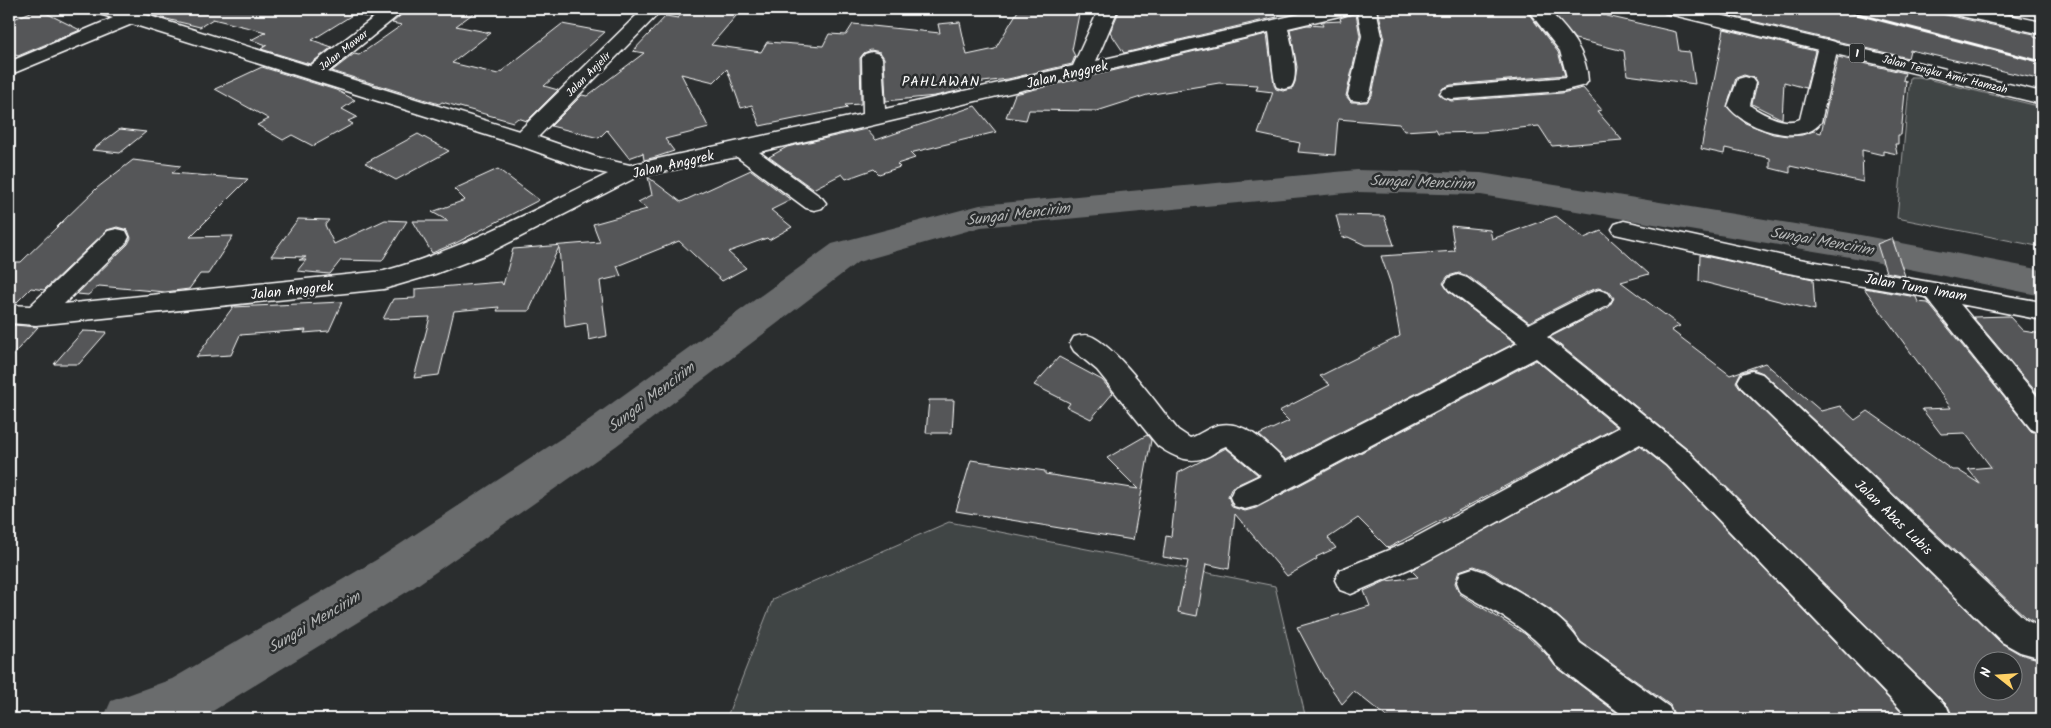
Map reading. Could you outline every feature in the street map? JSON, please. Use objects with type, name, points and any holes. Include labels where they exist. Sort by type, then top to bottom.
[{"type":"street","points":[[104,9],[131,13],[313,74],[523,139],[593,164],[630,172]]},
{"type":"street","name":"Jalan Mawar","points":[[313,74],[397,9]]},
{"type":"street","name":"Jalan Anjelir","points":[[523,139],[654,9]]},
{"type":"street","points":[[1081,71],[1108,9]]},
{"type":"street","name":"Jalan Anggrek","points":[[9,314],[36,316],[384,280],[426,268],[478,248],[630,172],[741,149],[1345,9]]},
{"type":"street","points":[[1359,96],[1372,36],[1367,9]]},
{"type":"street","points":[[1451,93],[1562,85],[1578,81],[1574,57],[1554,27],[1536,9]]},
{"type":"street","name":"Jalan Tengku Amir Hamzah","points":[[1672,9],[2042,98]]},
{"type":"street","name":"Jalan Tengku Amir Hamzah","points":[[1731,9],[2042,85]]},
{"type":"street","points":[[1954,9],[2042,28]]},
{"type":"street","points":[[9,69],[131,13]]},
{"type":"street","points":[[1278,25],[1283,50],[1284,83]]},
{"type":"street","points":[[1745,83],[1738,106],[1743,113],[1751,118],[1790,128],[1806,126],[1810,122],[1828,46]]},
{"type":"street","points":[[872,58],[874,117]]},
{"type":"street","points":[[741,149],[814,203]]},
{"type":"street","name":"Jalan Tuna Imam","points":[[1624,229],[1788,265],[2042,311]]},
{"type":"street","points":[[36,316],[117,237]]},
{"type":"street","points":[[1458,284],[1642,428],[1676,457],[1934,719]]},
{"type":"street","points":[[1934,290],[2042,422]]},
{"type":"street","points":[[1245,497],[1532,341],[1599,299]]},
{"type":"street","points":[[1084,344],[1107,363],[1168,438],[1181,448],[1198,449],[1221,436],[1228,435],[1241,441],[1282,476]]},
{"type":"street","name":"Jalan Abas Lubis","points":[[1752,381],[2014,631],[2032,641],[2042,642]]},
{"type":"street","points":[[1351,580],[1414,553],[1642,428]]},
{"type":"street","points":[[1473,582],[1532,620],[1564,645],[1568,654],[1656,719]]},
{"type":"shaded area","points":[[1910,77],[1919,77],[2042,107],[2042,247],[1897,218]]},
{"type":"shaded area","points":[[949,522],[1275,586],[1306,719],[726,719],[773,599]]},
{"type":"building","points":[[38,9],[80,30],[18,56],[9,52],[9,21]]},
{"type":"building","points":[[155,9],[362,9],[312,40],[332,47],[310,64],[261,49],[267,45],[251,40],[266,32],[213,19],[200,27],[154,16]]},
{"type":"building","points":[[363,9],[382,9],[371,18],[362,16]]},
{"type":"building","points":[[408,9],[479,9],[456,26],[491,33],[452,63],[498,74],[562,24],[605,32],[544,86],[558,90],[527,121],[518,118],[513,122],[442,102],[439,104],[332,71],[354,54],[359,55],[402,25],[392,23]]},
{"type":"building","points":[[686,9],[742,9],[711,45],[761,52],[767,42],[823,46],[829,34],[846,35],[853,24],[940,33],[938,24],[960,22],[967,55],[995,49],[1019,9],[1080,9],[1072,50],[1075,56],[1072,64],[1008,79],[958,85],[962,90],[935,96],[886,101],[884,58],[880,52],[871,50],[864,53],[860,58],[861,104],[845,105],[848,108],[760,126],[752,105],[741,108],[727,69],[714,82],[681,74],[709,128],[665,139],[674,151],[644,160],[643,153],[629,158],[607,130],[599,138],[551,126],[582,95],[587,96],[644,53],[633,51],[666,16],[678,18]]},
{"type":"building","points":[[1120,9],[1273,9],[1277,17],[1124,53],[1110,32]]},
{"type":"building","points":[[1378,9],[1414,11],[1413,9],[1525,9],[1558,52],[1565,75],[1451,85],[1443,88],[1439,94],[1451,101],[1562,93],[1583,88],[1602,110],[1597,111],[1622,140],[1552,146],[1539,126],[1482,132],[1438,133],[1436,129],[1404,131],[1399,124],[1338,119],[1335,155],[1298,152],[1300,143],[1258,134],[1273,92],[1256,90],[1258,85],[1219,83],[1147,95],[1097,111],[1029,110],[1026,120],[1006,117],[1015,94],[1267,34],[1274,85],[1276,89],[1283,91],[1292,89],[1297,67],[1290,29],[1307,25],[1323,26],[1321,22],[1341,21],[1340,18],[1353,14],[1356,14],[1360,36],[1346,96],[1351,102],[1367,102],[1372,95],[1384,36]]},
{"type":"building","points":[[1549,9],[1596,9],[1594,13],[1676,32],[1679,51],[1690,52],[1695,84],[1627,75],[1624,51],[1575,39]]},
{"type":"building","points":[[1728,9],[1918,9],[2034,34],[2034,37],[2042,39],[2042,80],[1910,50],[1908,58],[1727,15]]},
{"type":"building","points":[[1724,29],[1815,51],[1806,88],[1784,82],[1782,119],[1752,104],[1757,83],[1754,78],[1744,75],[1736,78],[1727,107],[1745,123],[1773,134],[1788,136],[1802,135],[1814,131],[1821,133],[1838,57],[1905,73],[1903,80],[1906,81],[1901,135],[1898,135],[1898,144],[1895,144],[1897,154],[1883,151],[1883,155],[1862,150],[1863,182],[1790,166],[1790,173],[1770,168],[1770,158],[1725,148],[1724,154],[1701,149]]},
{"type":"building","points":[[262,67],[336,90],[355,100],[342,109],[357,117],[348,121],[353,124],[313,146],[292,135],[283,140],[257,125],[269,119],[215,89]]},
{"type":"building","points":[[975,106],[996,132],[910,153],[915,158],[897,164],[900,167],[879,174],[874,169],[846,179],[842,174],[813,189],[769,157],[787,147],[866,129],[876,140]]},
{"type":"building","points":[[120,129],[146,132],[120,153],[92,150]]},
{"type":"building","points":[[418,134],[449,151],[396,180],[365,163]]},
{"type":"building","points":[[133,160],[181,166],[172,173],[248,179],[190,237],[233,236],[208,274],[200,274],[189,289],[165,292],[99,286],[88,295],[77,294],[128,244],[131,238],[128,230],[117,227],[107,230],[44,290],[31,288],[16,303],[9,303],[9,262],[21,262],[97,188]]},
{"type":"building","points":[[498,169],[539,200],[456,243],[432,253],[413,221],[448,221],[432,212],[465,200],[454,189]]},
{"type":"building","points":[[751,170],[791,200],[771,210],[792,227],[769,240],[767,238],[728,252],[746,268],[722,281],[679,241],[617,266],[621,276],[600,281],[607,336],[589,340],[587,323],[565,327],[559,247],[529,311],[497,311],[499,307],[454,311],[439,375],[414,378],[430,317],[383,319],[393,299],[415,298],[415,289],[501,282],[503,285],[513,249],[600,242],[593,224],[647,209],[638,202],[652,195],[648,177],[681,202]]},
{"type":"building","points":[[1336,215],[1384,216],[1394,245],[1365,245],[1348,237],[1342,238]]},
{"type":"building","points":[[1556,216],[1584,238],[1601,231],[1649,274],[1621,282],[1680,326],[1671,330],[1730,375],[1765,363],[1821,411],[1840,406],[1855,420],[1868,411],[1952,470],[1958,470],[1980,484],[1968,469],[1991,467],[1965,433],[1941,434],[1922,409],[1951,408],[1864,288],[1916,297],[1918,302],[1928,303],[2031,431],[2042,435],[2042,626],[2027,618],[1763,373],[1753,369],[1741,372],[1736,382],[2001,643],[2013,650],[1974,650],[1974,700],[2024,700],[2024,655],[2042,660],[2042,719],[1954,719],[1948,706],[1687,448],[1550,337],[1609,307],[1614,298],[1609,291],[1598,288],[1589,291],[1529,322],[1468,276],[1459,273],[1448,276],[1443,283],[1448,291],[1515,343],[1286,460],[1259,435],[1289,421],[1279,411],[1330,385],[1320,376],[1400,336],[1391,285],[1381,256],[1455,251],[1451,226],[1490,230],[1492,239]]},
{"type":"building","points":[[298,219],[329,220],[325,225],[334,244],[385,220],[407,221],[382,261],[341,260],[330,274],[297,271],[306,260],[299,260],[306,257],[271,256]]},
{"type":"building","points":[[1892,238],[1905,276],[1886,272],[1877,244]]},
{"type":"building","points":[[1700,255],[1813,279],[1815,310],[1699,281]]},
{"type":"building","points":[[342,302],[329,331],[304,333],[306,330],[240,335],[231,355],[196,357],[233,307]]},
{"type":"building","points":[[2009,316],[2023,331],[2042,334],[2042,399],[1973,317]]},
{"type":"building","points":[[14,325],[38,327],[9,359],[9,330]]},
{"type":"building","points":[[83,331],[107,332],[79,364],[54,364]]},
{"type":"building","points":[[1059,357],[1102,380],[1113,393],[1091,419],[1067,407],[1070,403],[1034,385]]},
{"type":"building","points":[[1536,360],[1617,427],[1388,548],[1358,518],[1328,538],[1336,548],[1316,557],[1317,559],[1287,576],[1235,514],[1229,569],[1206,564],[1197,616],[1178,612],[1188,561],[1163,557],[1166,536],[1171,537],[1178,473],[1226,448],[1258,475],[1232,487],[1228,496],[1232,507],[1245,511],[1256,508]]},
{"type":"building","points":[[929,400],[954,400],[952,433],[926,433]]},
{"type":"building","points":[[1147,435],[1151,440],[1133,540],[956,511],[971,460],[1045,471],[1045,474],[1138,489],[1107,458]]},
{"type":"building","points":[[1640,446],[1665,466],[1908,719],[1859,719],[1852,712],[1837,719],[1676,719],[1670,705],[1581,642],[1573,630],[1551,610],[1486,570],[1474,566],[1459,571],[1455,583],[1460,594],[1525,634],[1546,654],[1555,666],[1625,719],[1389,719],[1354,691],[1342,704],[1323,676],[1297,627],[1370,606],[1364,591],[1386,581],[1418,577],[1411,570]]},
{"type":"waterway","name":"Sungai Mencirim","points":[[130,719],[189,697],[393,575],[601,434],[845,253],[980,216],[1357,181],[1481,184],[1850,245],[2042,283]]},
{"type":"railway","points":[[1838,9],[2042,62]]},
{"type":"district","name":"PAHLAWAN","points":[[941,81]]}]
